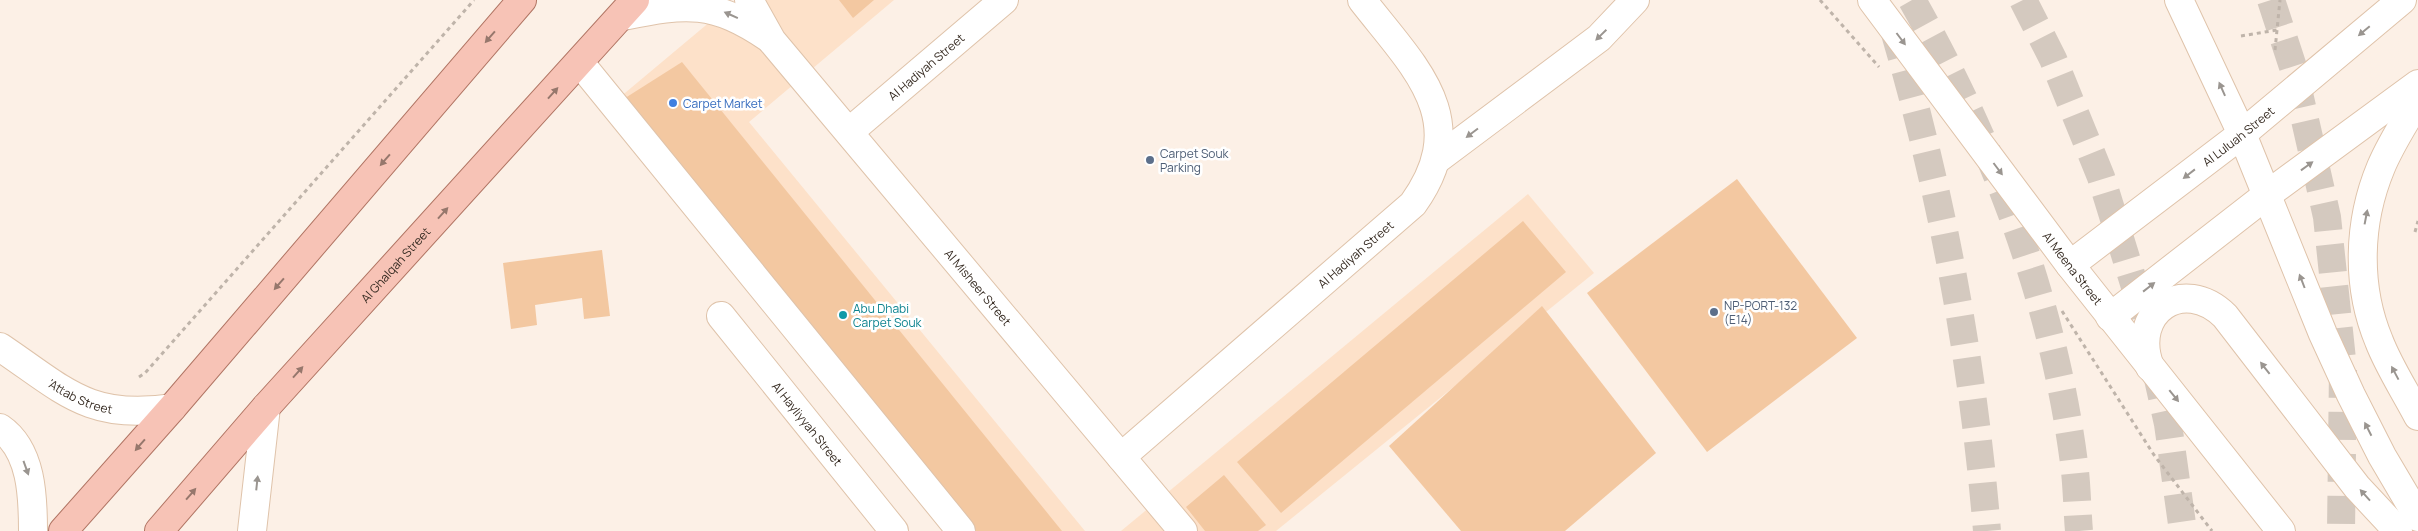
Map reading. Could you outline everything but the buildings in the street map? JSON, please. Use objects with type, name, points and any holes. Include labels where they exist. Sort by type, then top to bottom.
[{"type":"main road","points":[[64,531],[522,0]]},
{"type":"main road","name":"Al Ghalqah Street","points":[[159,531],[266,408],[629,8]]},
{"type":"street","name":"Al Misheer Street","points":[[750,0],[772,41],[1183,531]]},
{"type":"street","name":"Al Hadiyah Street","points":[[849,132],[1004,0]]},
{"type":"street","name":"Al Hadiyah Street","points":[[1121,457],[1413,204],[1428,184],[1436,160],[1440,135],[1437,109],[1417,71],[1362,0]]},
{"type":"street","points":[[1436,160],[1599,38],[1635,0]]},
{"type":"street","name":"Al Meena Street","points":[[1872,0],[2070,266],[2282,531]]},
{"type":"street","points":[[2179,0],[2242,134],[2268,194],[2323,334],[2351,396],[2382,456],[2418,517]]},
{"type":"street","name":"Al Luluah Street","points":[[2070,266],[2242,134],[2402,0]]},
{"type":"street","name":"Al Misheer Street","points":[[629,8],[680,5],[704,6],[734,16],[772,41]]},
{"type":"street","points":[[580,63],[961,531]]},
{"type":"street","points":[[2110,317],[2268,194],[2418,84]]},
{"type":"street","points":[[2418,100],[2381,166],[2371,194],[2362,254],[2364,284],[2374,328],[2379,342],[2418,416]]},
{"type":"street","points":[[2150,367],[2145,353],[2144,338],[2149,323],[2158,310],[2171,302],[2185,298],[2201,299],[2215,306],[2226,316],[2357,487],[2398,531]]},
{"type":"street","name":"Al Hayliyyah Street","points":[[721,316],[894,531]]},
{"type":"street","name":"'Attab Street","points":[[0,347],[63,391],[89,404],[125,412],[144,412],[172,408]]},
{"type":"street","points":[[252,531],[266,408]]},
{"type":"street","points":[[0,428],[22,455],[32,483],[33,531]]},
{"type":"path","points":[[138,378],[145,373],[474,0]]},
{"type":"path","points":[[1820,0],[1885,75]]},
{"type":"path","points":[[2275,50],[2280,0]]},
{"type":"path","points":[[2241,36],[2277,30]]},
{"type":"path","points":[[2415,232],[2418,221]]},
{"type":"path","points":[[2056,302],[2154,454],[2212,531]]},
{"type":"shaded area","points":[[736,0],[894,0],[749,122],[1085,531],[963,531],[613,103]]},
{"type":"shaded area","points":[[1528,194],[1594,273],[1276,531],[1121,531]]},
{"type":"tunnel","points":[[1912,0],[1969,110],[2016,224],[2035,283],[2051,342],[2064,402],[2075,471],[2079,531]]},
{"type":"tunnel","points":[[2023,0],[2053,59],[2101,177],[2144,316]]},
{"type":"tunnel","points":[[2271,0],[2293,67],[2327,217],[2343,369],[2341,531]]},
{"type":"tunnel","points":[[1894,30],[1927,154],[1953,278],[1973,404],[1987,531]]},
{"type":"tunnel","points":[[2156,370],[2168,424],[2183,531]]},
{"type":"place","name":"Carpet Market","points":[[673,103]]},
{"type":"place","name":"Carpet Souk Parking","points":[[1150,160]]},
{"type":"place","name":"NP-PORT-132 (E14)","points":[[1714,312]]},
{"type":"place","name":"Abu Dhabi Carpet Souk","points":[[843,315]]}]
